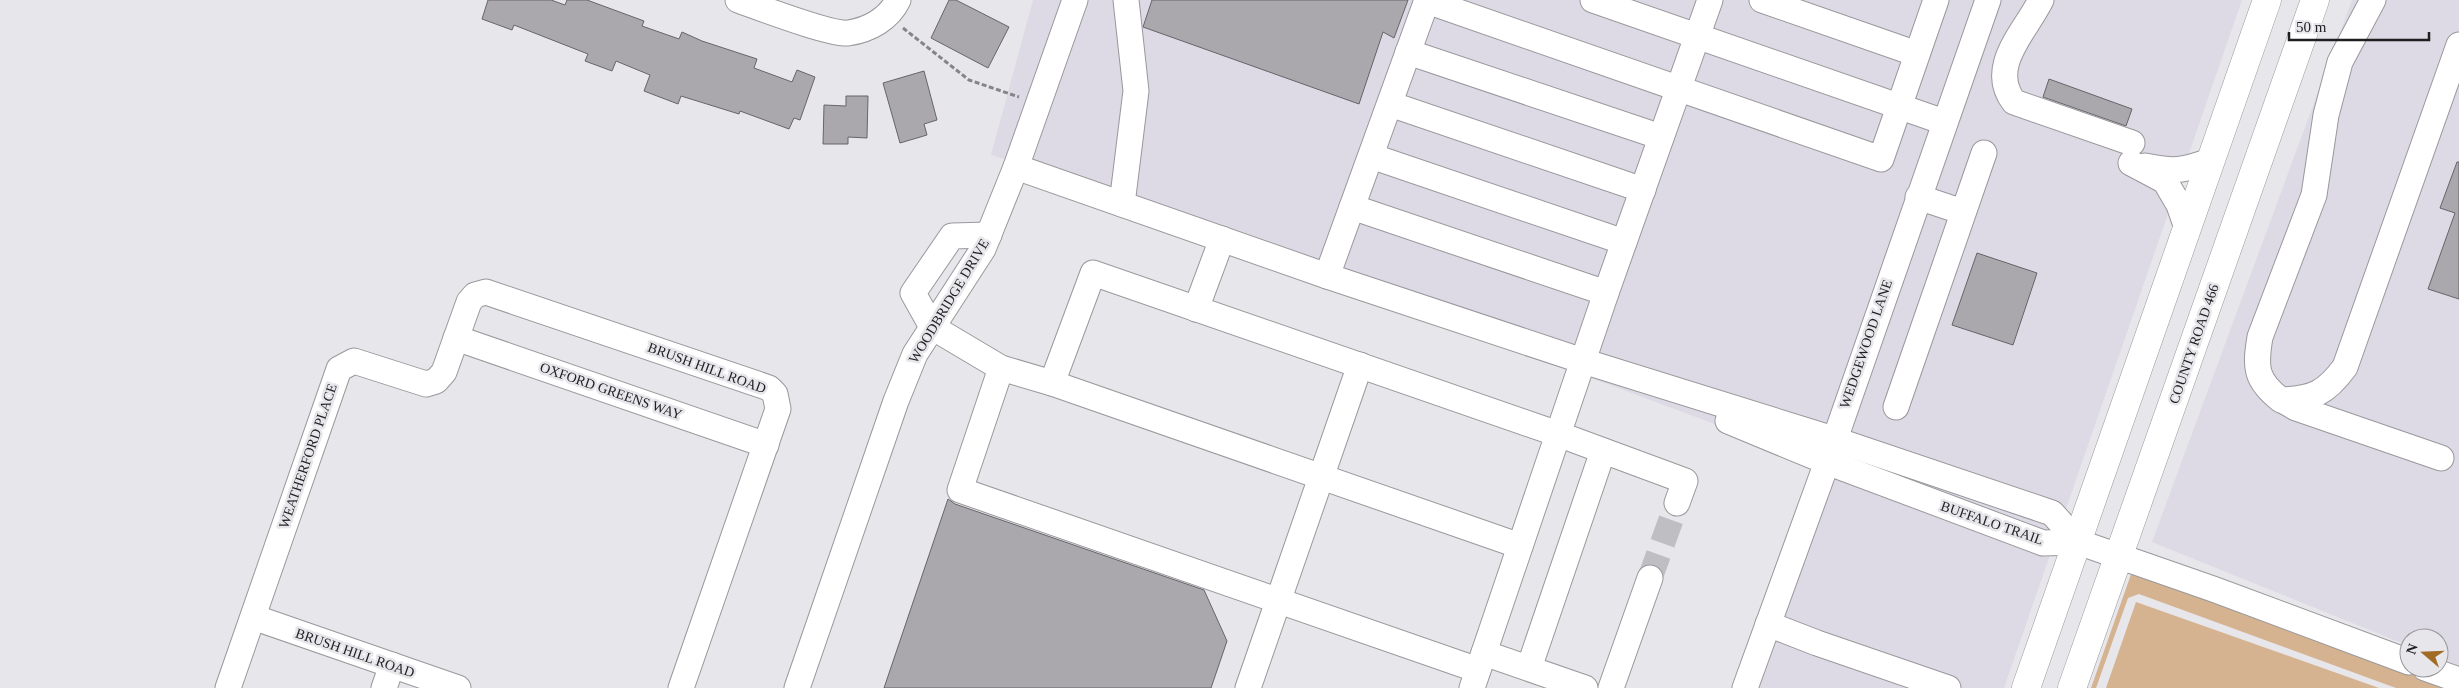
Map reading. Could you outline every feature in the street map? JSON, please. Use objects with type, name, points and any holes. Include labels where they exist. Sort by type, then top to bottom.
[{"type":"main road","points":[[2026,688],[2267,0]]},
{"type":"main road","name":"COUNTY ROAD 466","points":[[2072,688],[2315,0]]},
{"type":"street","points":[[738,0],[829,30],[847,33],[883,20],[892,8]]},
{"type":"street","name":"WOODBRIDGE DRIVE","points":[[797,688],[896,401],[915,354],[983,249],[1016,167],[1075,0]]},
{"type":"street","points":[[1122,204],[1136,91],[1126,0]]},
{"type":"street","points":[[1593,0],[1944,122]]},
{"type":"street","points":[[1478,670],[1606,293],[1710,0]]},
{"type":"street","points":[[1762,0],[1917,54]]},
{"type":"street","name":"WEDGEWOOD LANE","points":[[1745,688],[1988,0]]},
{"type":"street","points":[[2373,0],[2340,62],[2326,115],[2314,195],[2260,337],[2256,358],[2258,375],[2267,389],[2281,400],[2296,408],[2441,458]]},
{"type":"street","points":[[1327,276],[1427,1],[1881,159],[1933,1]]},
{"type":"street","points":[[2036,8],[2018,34],[2007,61],[2003,80],[2010,98],[2022,105],[2132,143]]},
{"type":"street","points":[[2353,427],[2342,420],[2337,411],[2336,396],[2459,45]]},
{"type":"street","points":[[1408,52],[1661,137]]},
{"type":"street","points":[[1390,104],[1643,190]]},
{"type":"street","points":[[1896,407],[1984,153]]},
{"type":"street","points":[[1371,156],[1624,242]]},
{"type":"street","points":[[2186,228],[2179,205],[2165,181],[2131,163],[2171,172],[2191,168],[2210,161]]},
{"type":"street","name":"BUFFALO TRAIL","points":[[1016,167],[1327,276],[1583,361],[1830,450],[2052,513],[2078,542]]},
{"type":"street","points":[[1918,197],[1963,212]]},
{"type":"street","points":[[1352,207],[1606,293]]},
{"type":"street","points":[[989,235],[952,236],[913,293],[932,327],[1001,368],[1052,383],[1520,546]]},
{"type":"street","points":[[1196,309],[1222,239]]},
{"type":"street","points":[[1052,383],[1093,273],[1558,434],[1684,481],[1677,503]]},
{"type":"street","name":"BRUSH HILL ROAD","points":[[456,338],[471,298],[478,293],[486,292],[747,381],[771,390],[778,400],[778,408],[766,445],[682,688]]},
{"type":"street","name":"OXFORD GREENS WAY","points":[[456,338],[766,445]]},
{"type":"street","name":"WEATHERFORD PLACE","points":[[228,688],[339,369],[351,362],[359,362],[423,384],[429,384],[442,376],[456,338]]},
{"type":"street","points":[[1248,688],[1360,365]]},
{"type":"street","points":[[2281,400],[2315,396],[2332,384],[2345,367]]},
{"type":"street","points":[[1001,368],[960,490],[1478,670],[1529,668],[1585,688]]},
{"type":"street","points":[[1529,668],[1603,451]]},
{"type":"street","points":[[2078,542],[2214,589],[2399,658]]},
{"type":"street","points":[[1611,688],[1650,578]]},
{"type":"street","name":"BRUSH HILL ROAD","points":[[252,617],[388,677],[458,688]]},
{"type":"street","points":[[1768,624],[1948,688]]},
{"type":"path","points":[[892,8],[969,80],[1039,102]]},
{"type":"shaded area","points":[[1033,0],[1063,0],[1007,160],[991,155]]},
{"type":"shaded area","points":[[1086,0],[1976,0],[1814,461],[1028,168]]},
{"type":"shaded area","points":[[1999,0],[2242,0],[2004,688],[1756,688]]},
{"type":"shaded area","points":[[2352,0],[2459,0],[2459,666],[2449,662],[2449,628],[2399,628],[2399,642],[2152,542]]},
{"type":"shaded area","points":[[2135,563],[2399,665],[2399,678],[2433,678],[2459,688],[2396,688],[2139,594],[2128,598],[2096,688],[2091,688]]},
{"type":"shaded area","points":[[2136,602],[2379,688],[2106,688]]},
{"type":"building","points":[[488,0],[551,0],[565,5],[567,0],[587,0],[644,21],[642,26],[679,39],[682,32],[702,41],[757,59],[754,68],[792,82],[797,70],[815,77],[800,120],[794,118],[789,129],[740,111],[739,114],[681,96],[678,104],[644,91],[650,75],[616,61],[612,71],[585,61],[588,54],[514,25],[512,30],[482,19]]},
{"type":"building","points":[[949,0],[956,0],[1009,27],[988,68],[931,38]]},
{"type":"building","points":[[1152,0],[1408,0],[1394,38],[1383,32],[1359,104],[1143,27]]},
{"type":"building","points":[[924,71],[937,120],[924,124],[927,135],[900,143],[883,83]]},
{"type":"building","points":[[2049,79],[2132,109],[2126,126],[2043,97]]},
{"type":"building","points":[[846,96],[868,96],[867,138],[848,137],[848,144],[823,144],[824,105],[846,106]]},
{"type":"building","points":[[2457,162],[2459,162],[2459,299],[2428,289],[2455,213],[2440,208]]},
{"type":"building","points":[[1977,253],[2037,273],[2013,345],[1952,325]]},
{"type":"building","points":[[948,499],[955,504],[1204,590],[1227,641],[1211,688],[884,688]]},
{"type":"tunnel","points":[[1650,578],[1677,503]]}]
